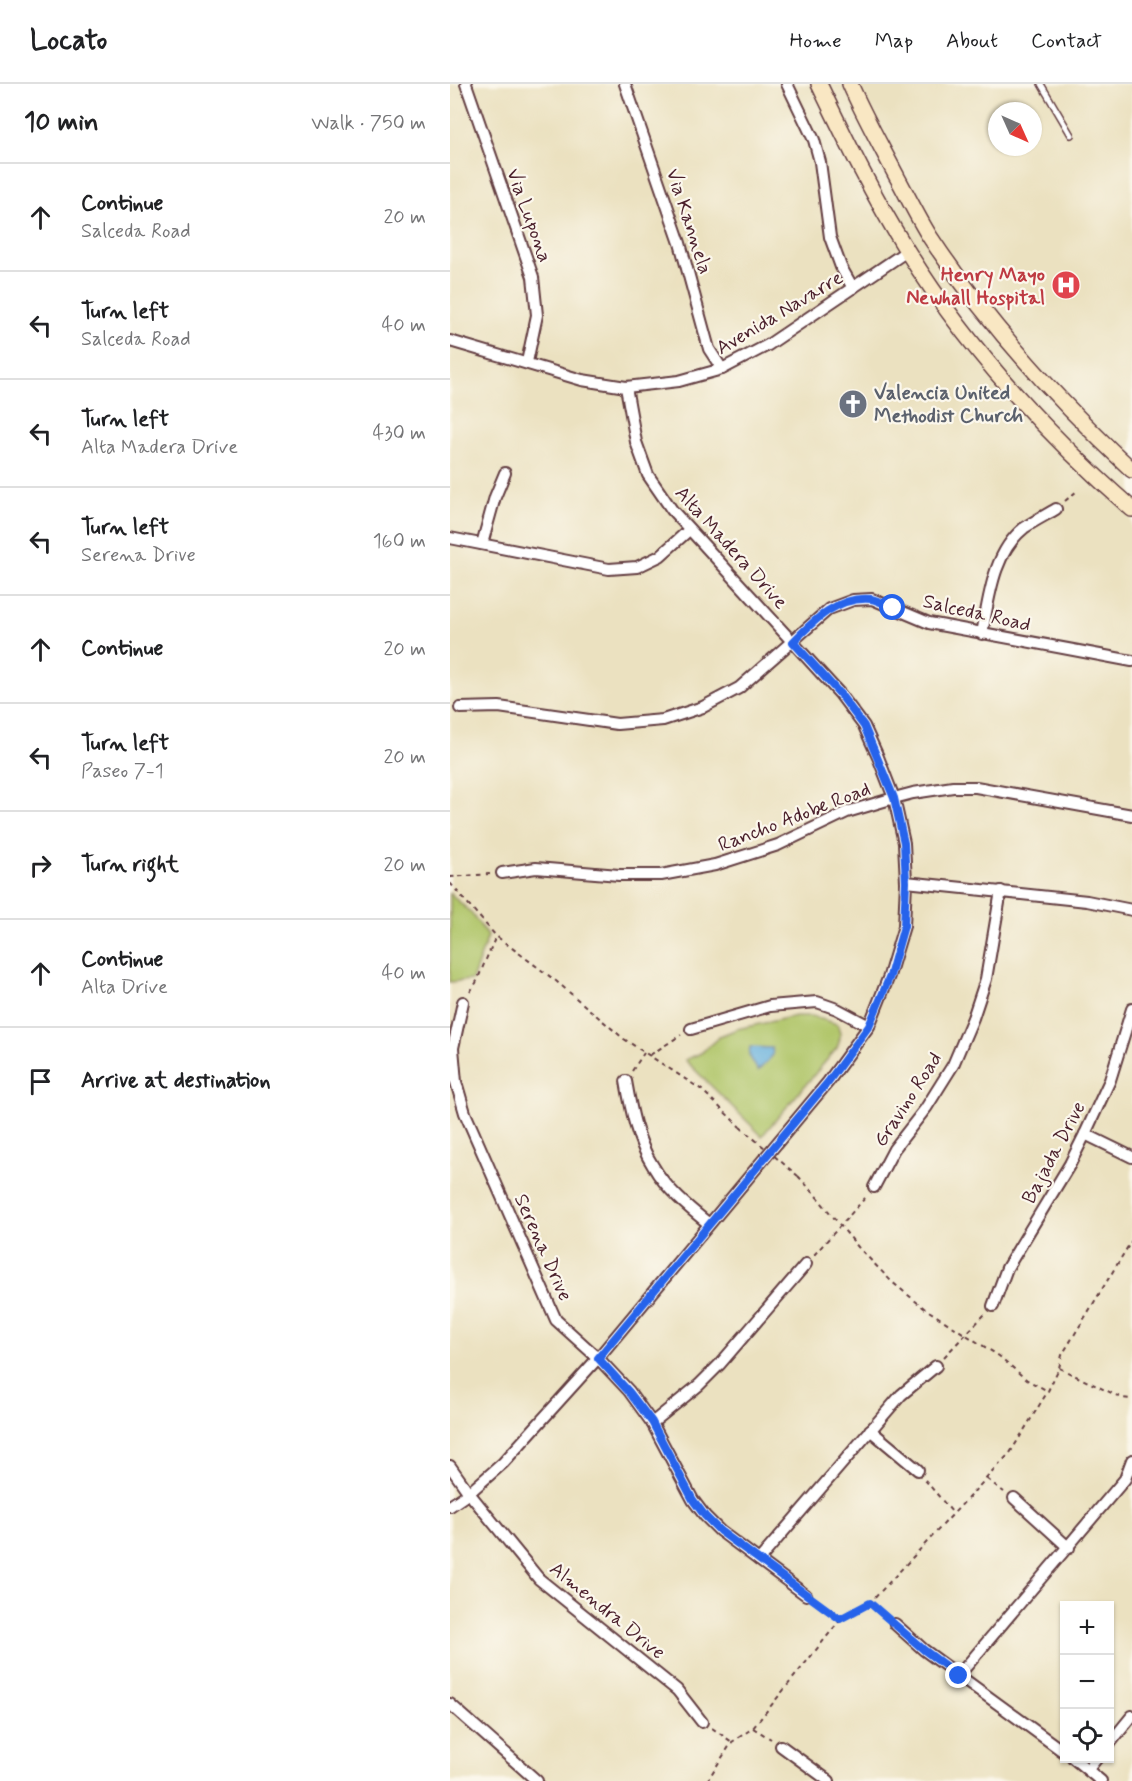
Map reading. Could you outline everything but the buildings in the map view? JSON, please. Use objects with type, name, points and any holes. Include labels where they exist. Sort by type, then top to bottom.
[{"type":"main road","points":[[819,84],[845,140],[907,251],[962,328],[996,370],[1070,452],[1132,509]]},
{"type":"main road","points":[[850,84],[860,108],[918,217],[945,259],[1041,378],[1132,470]]},
{"type":"street","name":"Via Lupona","points":[[466,84],[533,277],[537,315],[527,362]]},
{"type":"street","name":"Via Kannela","points":[[625,84],[680,243],[709,349],[722,369]]},
{"type":"street","points":[[787,84],[814,140],[820,162],[830,237],[841,267],[853,288]]},
{"type":"street","name":"Avenida Navarre","points":[[450,341],[582,380],[626,387],[679,381],[722,369],[768,345],[907,251]]},
{"type":"street","name":"Alta Madera Drive","points":[[450,1506],[469,1493],[526,1439],[598,1358],[828,1082],[869,1026],[890,976],[904,926],[906,882],[904,843],[894,798],[864,726],[840,694],[672,510],[648,475],[636,442],[626,387]]},
{"type":"street","points":[[482,544],[495,496],[505,473]]},
{"type":"street","points":[[982,634],[993,582],[1003,550],[1024,528],[1056,509]]},
{"type":"street","points":[[450,538],[609,569],[637,567],[660,556],[689,531]]},
{"type":"street","name":"Salceda Road","points":[[460,708],[499,707],[617,724],[663,720],[703,707],[739,688],[829,609],[853,600],[872,599],[929,623],[1132,661]]},
{"type":"street","name":"Rancho Adobe Road","points":[[502,873],[536,868],[620,875],[661,875],[715,865],[778,845],[847,812],[913,793],[953,788],[976,787],[1132,815]]},
{"type":"street","points":[[906,882],[1087,901],[1132,910]]},
{"type":"street","name":"Gravino Road","points":[[874,1187],[894,1149],[926,1108],[953,1065],[973,1018],[986,979],[1001,891]]},
{"type":"street","name":"Serena Drive","points":[[463,1002],[453,1048],[456,1082],[465,1113],[556,1320],[598,1358],[652,1422],[693,1500],[705,1516],[720,1531],[806,1595]]},
{"type":"street","points":[[691,1029],[770,1006],[817,1002],[837,1008],[869,1026]]},
{"type":"street","name":"Bajada Drive","points":[[993,1306],[1007,1268],[1070,1164],[1085,1134],[1110,1080],[1132,1009]]},
{"type":"street","points":[[626,1081],[633,1119],[653,1166],[671,1189],[709,1224]]},
{"type":"street","points":[[1085,1134],[1132,1157]]},
{"type":"street","points":[[652,1422],[699,1385],[720,1364],[806,1264]]},
{"type":"street","points":[[759,1560],[901,1395],[936,1366]]},
{"type":"street","points":[[870,1430],[918,1470]]},
{"type":"street","points":[[959,1676],[1125,1479],[1132,1460]]},
{"type":"street","name":"Almendra Drive","points":[[450,1466],[539,1579],[677,1690],[702,1722]]},
{"type":"street","points":[[1014,1498],[1069,1548]]},
{"type":"street","points":[[895,1624],[924,1650],[1060,1748]]},
{"type":"street","points":[[450,1704],[537,1781]]},
{"type":"street","points":[[1114,1738],[1132,1716]]},
{"type":"street","points":[[781,1746],[829,1781]]},
{"type":"street","points":[[1080,1763],[1101,1781]]},
{"type":"street","points":[[1088,1769],[1093,1763]]},
{"type":"lane","points":[[1041,84],[1071,135]]},
{"type":"path","points":[[1056,509],[1077,491]]},
{"type":"path","points":[[450,877],[502,873]]},
{"type":"path","points":[[450,883],[496,936],[556,981],[624,1039],[702,1090],[740,1127],[798,1176],[858,1247],[892,1282],[924,1308],[999,1356],[1027,1380],[1048,1391]]},
{"type":"path","points":[[463,1002],[476,983],[496,936]]},
{"type":"path","points":[[649,1055],[691,1029]]},
{"type":"path","points":[[626,1081],[645,1052]]},
{"type":"path","points":[[806,1264],[874,1187]]},
{"type":"path","points":[[707,1781],[732,1742],[753,1728],[840,1619],[870,1603],[1010,1453],[1048,1391],[1059,1368],[1062,1355],[1132,1240]]},
{"type":"path","points":[[936,1366],[993,1306]]},
{"type":"path","points":[[1059,1368],[1122,1398],[1132,1399]]},
{"type":"path","points":[[918,1470],[952,1513]]},
{"type":"path","points":[[987,1479],[1014,1498]]},
{"type":"path","points":[[806,1595],[840,1619]]},
{"type":"path","points":[[870,1603],[895,1624]]},
{"type":"path","points":[[702,1722],[732,1742]]},
{"type":"path","points":[[753,1728],[781,1746]]},
{"type":"green space","points":[[450,893],[472,914],[488,936],[472,980],[450,982]]},
{"type":"green space","points":[[796,1016],[812,1016],[837,1024],[840,1033],[839,1041],[837,1048],[762,1136],[685,1060],[701,1053],[720,1036],[737,1029]]},
{"type":"water","points":[[750,1047],[772,1048],[773,1055],[758,1071],[749,1055]]},
{"type":"place","name":"Henry Mayo Newhall Hospital","points":[[1066,285]]},
{"type":"place","name":"Valencia United Methodist Church","points":[[853,404]]},
{"type":"route","points":[[893,608],[872,599],[853,600],[829,609],[793,642],[840,694],[864,726],[894,798],[904,843],[906,882],[904,926],[890,976],[869,1026],[828,1082],[598,1358],[652,1422],[693,1500],[720,1531],[840,1619],[870,1603],[924,1650],[959,1676]]}]
